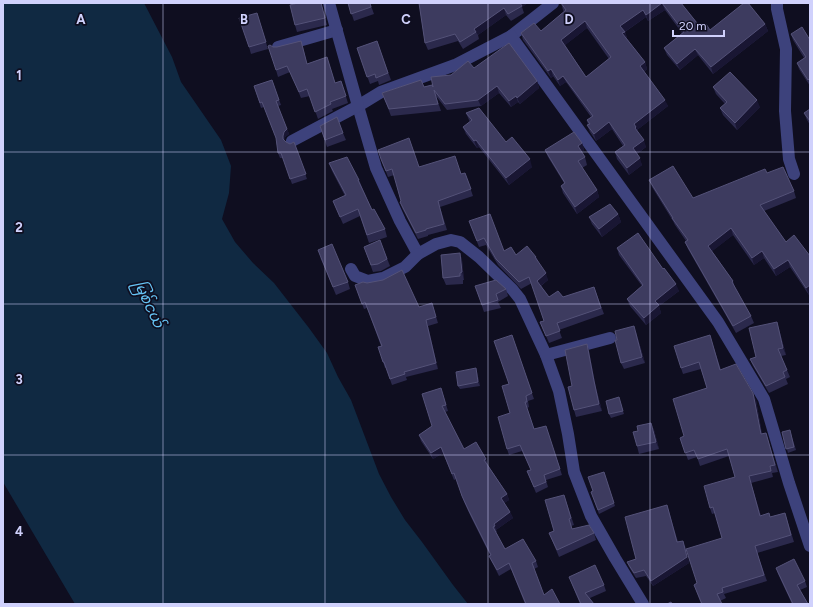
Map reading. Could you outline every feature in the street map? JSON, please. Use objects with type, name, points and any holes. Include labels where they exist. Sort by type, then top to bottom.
[{"type":"street","points":[[329,3],[376,168],[400,220],[418,254]]},
{"type":"street","points":[[292,141],[381,92],[455,65],[511,36],[553,3]]},
{"type":"street","points":[[777,3],[786,49],[785,111],[789,159],[794,174]]},
{"type":"street","points":[[278,47],[337,30]]},
{"type":"street","points":[[511,36],[718,322],[764,399],[789,483],[810,546]]},
{"type":"street","points":[[351,269],[355,276],[368,281],[383,278],[405,267],[418,254],[436,244],[450,240],[460,242],[479,256],[512,288],[520,299],[546,355],[559,391],[574,472],[591,516],[643,604]]},
{"type":"street","points":[[546,355],[610,338]]},
{"type":"water","name":"မြစ်ငယ်","points":[[3,3],[144,3],[172,57],[181,82],[221,140],[231,166],[229,193],[222,219],[235,242],[253,263],[274,283],[327,353],[351,400],[379,474],[391,497],[405,520],[468,604],[75,604],[3,482]]},
{"type":"building","points":[[298,3],[321,3],[325,18],[295,25],[290,5]]},
{"type":"building","points":[[348,3],[370,3],[371,7],[351,14]]},
{"type":"building","points":[[419,3],[520,3],[522,6],[508,14],[504,8],[474,29],[476,32],[460,42],[455,34],[425,43]]},
{"type":"building","points":[[561,3],[662,3],[646,15],[643,10],[620,26],[625,32],[622,33],[645,62],[640,66],[665,100],[634,124],[636,127],[635,128],[644,140],[633,148],[640,158],[627,168],[615,152],[625,145],[609,122],[594,134],[587,125],[590,124],[587,120],[593,116],[563,76],[558,80],[551,69],[548,71],[521,33],[534,23],[541,31],[566,10]],"holes":[[[585,21],[611,57],[586,77],[561,40]]]},
{"type":"building","points":[[662,3],[681,3],[701,28],[706,24],[710,30],[744,3],[748,3],[765,24],[711,67],[695,49],[677,64],[664,48],[684,32]]},
{"type":"building","points":[[257,13],[266,42],[249,47],[239,18]]},
{"type":"building","points":[[802,27],[810,40],[810,78],[808,80],[797,63],[806,57],[791,34]]},
{"type":"building","points":[[301,41],[307,64],[327,57],[335,83],[341,81],[346,96],[330,102],[331,104],[315,112],[307,89],[299,92],[287,66],[276,70],[268,46],[270,45],[277,47]]},
{"type":"building","points":[[377,41],[388,73],[376,78],[375,74],[367,77],[357,48]]},
{"type":"building","points":[[509,43],[537,81],[517,98],[516,96],[509,101],[497,86],[478,100],[445,104],[434,90],[438,104],[389,109],[382,93],[421,80],[424,87],[432,85],[433,87],[431,77],[451,75],[468,61],[474,68]]},
{"type":"building","points":[[730,72],[757,100],[735,123],[720,108],[727,102],[713,87]]},
{"type":"building","points":[[272,80],[279,100],[276,101],[287,129],[284,132],[283,139],[290,144],[294,142],[306,174],[290,179],[281,153],[278,153],[276,138],[254,86]]},
{"type":"building","points":[[479,108],[506,142],[512,137],[530,159],[506,178],[476,140],[474,141],[463,127],[472,120],[466,113]]},
{"type":"building","points":[[810,109],[810,121],[804,113]]},
{"type":"building","points":[[337,117],[343,133],[325,140],[320,126]]},
{"type":"building","points":[[574,132],[582,143],[578,146],[585,157],[578,161],[597,190],[575,207],[561,186],[565,183],[545,150]]},
{"type":"building","points":[[409,138],[419,167],[455,156],[461,174],[465,173],[471,189],[438,201],[444,224],[416,233],[400,202],[401,201],[392,169],[386,171],[378,150]]},
{"type":"building","points":[[347,157],[372,210],[374,209],[385,229],[367,235],[358,209],[340,217],[333,201],[346,195],[329,163]]},
{"type":"building","points":[[673,166],[693,198],[765,169],[767,173],[783,167],[794,191],[760,205],[786,242],[794,235],[810,256],[810,285],[806,288],[788,260],[774,269],[762,251],[752,258],[731,228],[708,246],[733,281],[732,282],[751,316],[733,326],[685,242],[688,240],[672,218],[649,180]]},
{"type":"building","points":[[610,204],[618,214],[599,229],[589,217]]},
{"type":"building","points":[[490,214],[504,251],[511,247],[516,255],[527,246],[536,257],[546,273],[537,281],[549,297],[558,291],[563,297],[594,287],[601,308],[557,323],[560,331],[546,336],[540,322],[544,321],[529,277],[519,282],[496,259],[484,238],[477,241],[469,221]]},
{"type":"building","points":[[638,233],[663,269],[664,268],[676,284],[655,301],[659,305],[644,318],[627,299],[643,285],[617,248]]},
{"type":"building","points":[[380,240],[387,259],[378,264],[371,265],[364,247]]},
{"type":"building","points":[[332,244],[348,282],[333,287],[318,250]]},
{"type":"building","points":[[460,253],[462,272],[460,273],[460,276],[443,278],[441,255]]},
{"type":"building","points":[[402,270],[419,307],[432,303],[436,317],[426,320],[436,363],[404,372],[405,374],[390,379],[378,347],[382,346],[365,302],[362,304],[355,285],[363,282],[367,283],[383,280]]},
{"type":"building","points":[[496,280],[506,289],[496,294],[498,300],[482,305],[475,286]]},
{"type":"building","points":[[777,322],[783,348],[778,349],[787,370],[783,372],[785,377],[766,386],[750,359],[756,357],[749,328]]},
{"type":"building","points":[[634,326],[642,357],[621,363],[615,340],[617,340],[615,331]]},
{"type":"building","points":[[512,335],[532,393],[526,396],[527,402],[525,402],[534,429],[546,426],[560,469],[544,475],[546,482],[534,487],[527,471],[531,470],[520,445],[507,449],[498,417],[510,413],[502,386],[509,384],[494,341]]},
{"type":"building","points":[[710,335],[720,370],[736,364],[753,393],[761,434],[766,433],[775,465],[770,466],[771,471],[749,476],[760,516],[769,513],[770,517],[785,513],[791,535],[755,546],[764,575],[722,588],[723,592],[717,594],[722,604],[702,604],[694,585],[697,583],[686,549],[722,538],[713,507],[710,508],[704,486],[735,477],[727,449],[698,459],[694,450],[685,453],[680,438],[684,436],[673,399],[707,388],[699,362],[681,368],[674,346]]},
{"type":"building","points":[[587,344],[599,404],[574,410],[568,387],[572,386],[565,350]]},
{"type":"building","points":[[476,368],[478,382],[458,386],[456,372]]},
{"type":"building","points":[[441,388],[446,405],[442,406],[464,449],[476,442],[486,459],[484,460],[507,494],[501,498],[510,512],[494,524],[495,526],[493,527],[505,549],[523,539],[536,561],[532,563],[544,595],[552,589],[560,604],[526,604],[509,563],[497,570],[489,556],[491,555],[462,496],[454,473],[452,474],[441,447],[431,453],[419,435],[432,426],[422,394]]},
{"type":"building","points":[[619,397],[623,411],[609,414],[606,401]]},
{"type":"building","points":[[651,423],[656,442],[637,446],[633,432],[638,431],[637,426]]},
{"type":"building","points":[[790,430],[794,447],[786,449],[782,432]]},
{"type":"building","points":[[604,472],[614,503],[598,510],[591,492],[593,491],[588,477]]},
{"type":"building","points":[[564,495],[571,518],[569,519],[572,529],[589,525],[594,533],[557,550],[549,533],[554,531],[545,500]]},
{"type":"building","points":[[667,505],[677,542],[683,541],[687,557],[651,581],[644,570],[634,573],[627,562],[636,559],[625,517]]},
{"type":"building","points":[[794,559],[805,581],[797,585],[808,604],[793,604],[776,568]]},
{"type":"building","points":[[595,565],[604,585],[585,593],[594,604],[581,604],[569,577]]}]
